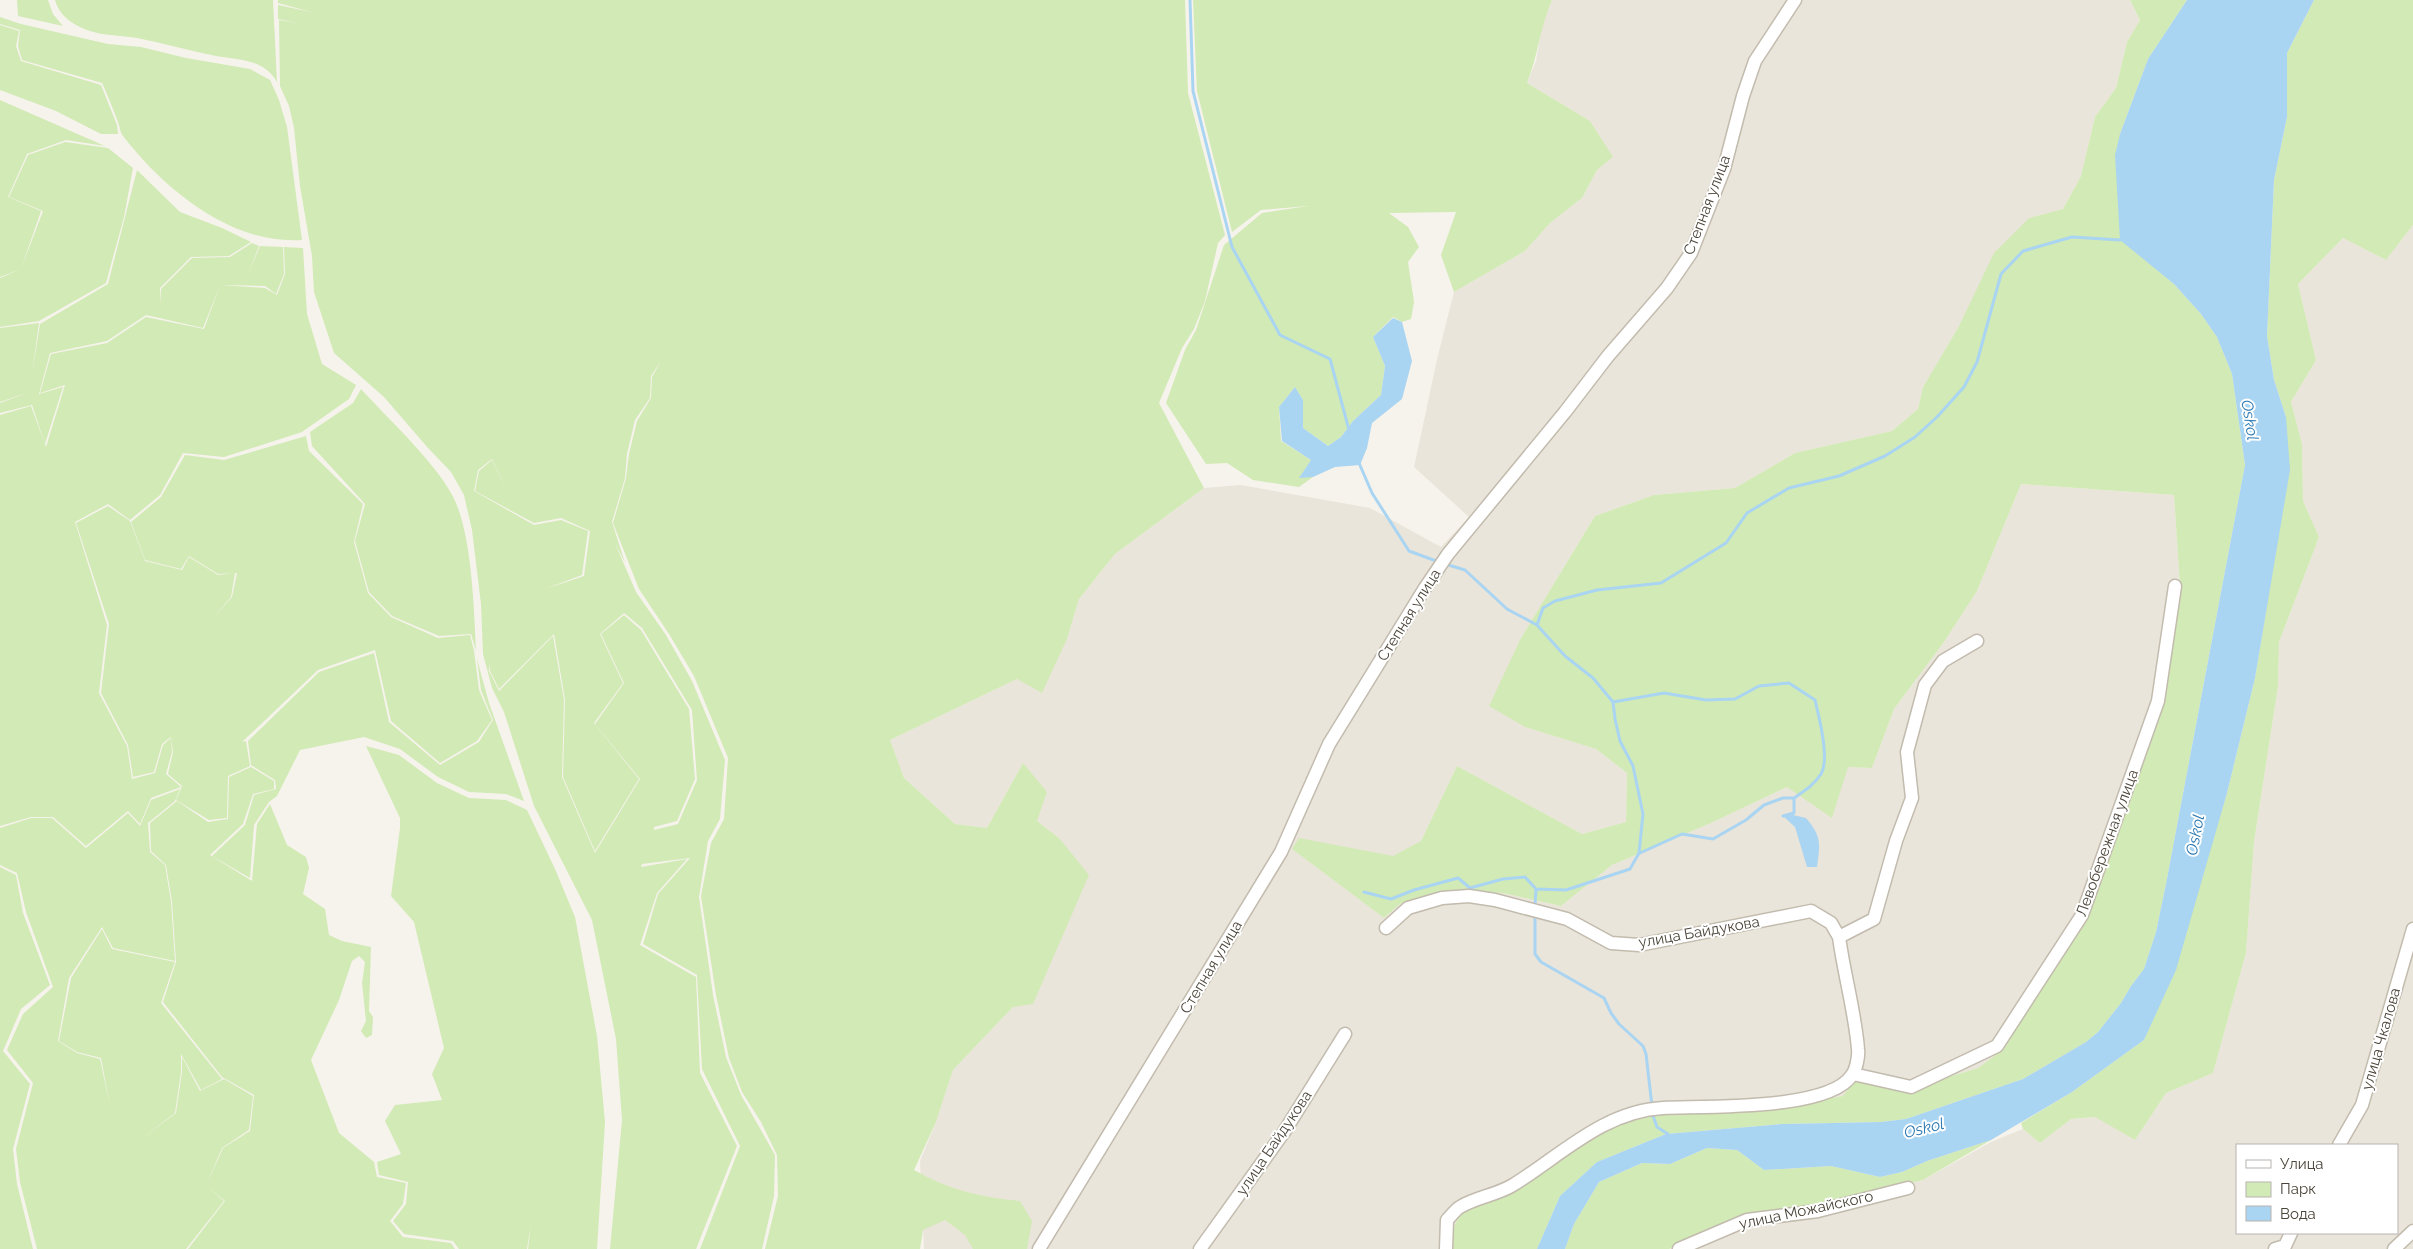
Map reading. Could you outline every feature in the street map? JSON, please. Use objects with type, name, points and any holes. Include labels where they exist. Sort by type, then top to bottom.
[{"type":"street","name":"Степная улица","points":[[1039,1249],[1281,852],[1328,744],[1438,568],[1608,356],[1667,288],[1691,253],[1724,169],[1742,96],[1755,61],[1795,0]]},
{"type":"street","name":"Левобережная улица","points":[[1853,1074],[1910,1087],[1997,1046],[2082,915],[2158,701],[2175,586]]},
{"type":"street","points":[[1446,1249],[1447,1220],[1460,1207],[1511,1186],[1562,1150],[1602,1126],[1637,1112],[1656,1109],[1746,1106],[1822,1094],[1840,1088],[1853,1074],[1859,1052],[1839,937],[1874,919],[1896,841],[1912,798],[1907,752],[1925,685],[1943,661],[1977,641]]},
{"type":"street","name":"улица Байдукова","points":[[1386,928],[1408,908],[1442,898],[1469,896],[1567,919],[1610,943],[1638,945],[1810,911],[1831,923],[1839,937]]},
{"type":"street","name":"улица Чкалова","points":[[2340,1144],[2362,1104],[2413,929]]},
{"type":"street","name":"улица Байдукова","points":[[1200,1249],[1284,1132],[1345,1034]]},
{"type":"street","name":"улица Можайского","points":[[1678,1249],[1747,1220],[1818,1211],[1908,1188]]},
{"type":"street","points":[[2394,1249],[2413,1231]]},
{"type":"street","points":[[2282,1248],[2290,1234]]},
{"type":"shaded area","points":[[1552,0],[2130,0],[2140,20],[2127,42],[2116,88],[2095,117],[2081,176],[2063,209],[2029,218],[1959,326],[1923,387],[1918,409],[1892,431],[1795,453],[1735,488],[1654,495],[1595,516],[1521,638],[1525,727],[1596,749],[1627,773],[1626,822],[1582,834],[1457,766],[1421,841],[1393,857],[1362,852],[1292,849],[1384,918],[1400,904],[1441,891],[1503,893],[1561,906],[1612,865],[1711,823],[1787,787],[1848,767],[1872,768],[1894,709],[1944,642],[1977,591],[2021,484],[2174,495],[2180,586],[2163,700],[2085,918],[2004,1049],[1978,1068],[1909,1089],[1843,1096],[1751,1112],[1641,1115],[1453,1229],[1453,1249],[924,1249],[920,1161],[936,1122],[953,1070],[1013,1007],[1059,838],[1037,821],[1023,763],[987,828],[955,824],[904,778],[890,740],[1017,679],[1067,639],[1079,599],[1115,554],[1204,488],[1241,485],[1370,508],[1441,547],[1469,517],[1414,467],[1438,355],[1454,292],[1525,251],[1550,223],[1582,198],[1597,170],[1612,157],[1590,121],[1527,83],[1536,61],[1543,20]]},
{"type":"shaded area","points":[[2413,225],[2413,1249],[1669,1249],[1742,1217],[1821,1206],[1923,1180],[1991,1142],[2023,1129],[2040,1143],[2071,1119],[2096,1117],[2135,1140],[2166,1093],[2213,1073],[2246,953],[2254,842],[2278,686],[2279,642],[2319,537],[2303,501],[2302,444],[2291,402],[2316,360],[2298,284],[2343,238],[2386,260]]},
{"type":"green space","points":[[17,0],[48,0],[53,14],[63,26],[18,16]]},
{"type":"green space","points":[[55,0],[273,0],[277,82],[272,74],[250,62],[137,38],[100,34],[87,30],[68,20],[59,9]]},
{"type":"green space","points":[[278,0],[1185,0],[1188,93],[1225,235],[1218,243],[1205,301],[1194,329],[1182,348],[1159,403],[1204,488],[1115,554],[1079,599],[1067,639],[1042,693],[1017,679],[890,740],[904,778],[955,824],[987,828],[1023,763],[1047,792],[1037,821],[1059,838],[1089,875],[1033,1004],[1013,1007],[953,1070],[936,1122],[914,1170],[926,1177],[965,1192],[992,1198],[1020,1201],[1032,1221],[1027,1249],[973,1249],[965,1235],[945,1220],[923,1230],[920,1249],[765,1249],[778,1196],[777,1155],[761,1122],[742,1092],[729,1058],[716,995],[701,896],[711,843],[724,819],[728,758],[694,676],[639,589],[613,523],[626,478],[629,454],[637,421],[651,398],[652,377],[661,361],[651,376],[650,398],[635,420],[627,454],[625,478],[612,522],[625,563],[614,541],[636,592],[666,635],[692,681],[725,760],[720,819],[708,841],[699,897],[713,995],[726,1057],[741,1095],[775,1155],[774,1196],[762,1249],[700,1249],[740,1146],[702,1069],[697,975],[643,944],[658,894],[690,858],[642,864],[641,867],[687,859],[657,893],[640,945],[696,977],[700,1073],[737,1146],[696,1249],[610,1249],[622,1120],[616,1039],[592,920],[534,806],[504,712],[492,688],[483,654],[481,604],[472,530],[464,495],[451,472],[384,397],[334,353],[314,292],[312,256],[300,186],[294,128],[289,106],[280,86],[279,20],[298,23],[278,19],[278,5],[311,12],[278,3]],"holes":[[[492,459],[510,498],[492,460],[479,471],[475,491],[534,523],[561,518],[590,531],[584,576],[545,589],[582,575],[588,531],[561,520],[534,525],[474,491],[478,470]],[[624,613],[642,628],[692,710],[697,780],[678,824],[654,830],[654,827],[677,821],[695,779],[689,709],[641,630],[624,615],[601,634],[624,683],[595,724],[640,779],[595,853],[562,777],[564,700],[553,636],[499,691],[489,671],[490,663],[490,671],[499,689],[554,634],[565,700],[563,777],[595,851],[639,779],[594,723],[623,683],[600,634]]]},
{"type":"green space","points":[[1193,0],[1552,0],[1527,83],[1590,121],[1613,157],[1597,170],[1582,198],[1550,223],[1525,251],[1454,292],[1441,255],[1456,212],[1389,213],[1408,227],[1419,247],[1408,262],[1414,302],[1411,319],[1402,322],[1393,317],[1373,337],[1385,366],[1381,395],[1353,421],[1341,437],[1328,446],[1303,428],[1303,400],[1295,387],[1279,407],[1281,441],[1311,460],[1300,477],[1313,477],[1299,487],[1253,480],[1227,463],[1206,464],[1166,403],[1185,350],[1196,330],[1224,245],[1262,213],[1308,206],[1261,210],[1232,232],[1197,91]]},
{"type":"green space","points":[[2130,0],[2187,0],[2148,59],[2120,134],[2120,239],[2174,284],[2201,314],[2217,337],[2232,374],[2245,465],[2166,884],[2156,932],[2144,969],[2098,1032],[2086,1042],[2023,1079],[1906,1119],[1881,1122],[1782,1124],[1666,1134],[1597,1162],[1560,1196],[1537,1249],[1453,1249],[1453,1229],[1462,1211],[1606,1130],[1641,1115],[1751,1112],[1843,1096],[1857,1078],[1909,1089],[1978,1068],[2004,1049],[2085,918],[2163,700],[2180,586],[2174,495],[2021,484],[1977,591],[1944,642],[1894,709],[1872,768],[1848,767],[1832,818],[1787,787],[1711,823],[1612,865],[1561,906],[1503,893],[1441,891],[1400,904],[1384,918],[1292,849],[1299,838],[1393,856],[1421,841],[1457,766],[1582,834],[1626,822],[1627,773],[1596,749],[1525,727],[1489,706],[1521,638],[1595,516],[1654,495],[1735,488],[1795,453],[1892,431],[1918,409],[1923,387],[1959,326],[1994,253],[2029,218],[2063,209],[2081,176],[2095,117],[2116,88],[2127,42],[2140,20]]},
{"type":"green space","points":[[2314,0],[2413,0],[2413,225],[2386,260],[2343,238],[2298,284],[2316,360],[2291,402],[2302,444],[2303,501],[2319,537],[2279,642],[2278,686],[2254,842],[2246,953],[2213,1073],[2166,1093],[2135,1140],[2095,1117],[2071,1119],[2040,1143],[2023,1129],[2021,1123],[2072,1092],[2144,1040],[2158,1007],[2227,793],[2255,678],[2271,580],[2286,417],[2274,380],[2267,336],[2274,180],[2287,117],[2287,53]]},
{"type":"green space","points":[[0,17],[21,24],[108,44],[141,47],[186,58],[250,69],[270,80],[279,100],[287,127],[302,240],[276,239],[250,233],[225,223],[201,210],[179,194],[158,175],[123,136],[102,83],[22,60],[18,46],[20,30],[0,24]]},
{"type":"green space","points":[[0,25],[19,31],[16,46],[21,61],[101,85],[117,125],[118,134],[101,134],[56,111],[0,90]]},
{"type":"green space","points":[[0,100],[105,146],[66,140],[27,154],[8,197],[41,211],[21,269],[0,277]]},
{"type":"green space","points":[[65,142],[108,148],[133,168],[124,217],[106,283],[39,321],[0,327],[0,278],[21,269],[43,211],[9,197],[28,155]]},
{"type":"green space","points":[[137,170],[180,212],[222,228],[251,242],[229,256],[191,257],[160,288],[160,304],[161,289],[192,258],[230,257],[252,243],[259,246],[249,272],[260,246],[283,247],[284,274],[276,294],[265,286],[220,285],[203,328],[146,315],[107,341],[50,353],[39,394],[63,387],[45,444],[32,405],[0,413],[0,403],[29,392],[0,402],[0,328],[39,323],[32,374],[40,324],[108,284]]},
{"type":"green space","points":[[284,247],[303,248],[307,314],[322,364],[356,385],[349,399],[302,432],[224,457],[183,453],[160,495],[130,520],[108,504],[75,522],[107,625],[99,693],[127,746],[132,779],[155,773],[163,745],[171,738],[172,752],[166,774],[181,787],[151,798],[140,824],[128,811],[86,846],[53,817],[31,817],[0,826],[0,415],[31,406],[46,447],[65,385],[40,393],[51,354],[107,343],[146,317],[204,329],[220,285],[265,288],[277,295],[285,274]]},
{"type":"green space","points":[[361,389],[427,459],[449,489],[456,503],[466,536],[469,555],[476,651],[471,634],[439,636],[392,616],[369,592],[355,541],[365,504],[312,446],[310,432],[353,403]]},
{"type":"green space","points":[[306,436],[309,451],[363,504],[354,542],[368,593],[391,617],[438,638],[470,635],[479,690],[492,720],[477,741],[440,763],[391,721],[375,650],[318,670],[242,742],[246,741],[250,766],[228,776],[227,818],[209,820],[176,800],[182,786],[168,774],[173,752],[171,737],[162,744],[154,772],[133,777],[128,745],[101,693],[109,624],[76,523],[108,506],[130,521],[145,561],[182,570],[189,557],[218,575],[233,573],[218,574],[189,556],[181,569],[145,560],[131,522],[161,497],[185,455],[224,460]],"holes":[[[235,573],[237,573],[232,597],[212,619],[231,597]]]},
{"type":"green space","points":[[374,653],[389,722],[440,765],[479,742],[493,720],[481,690],[477,659],[489,703],[524,801],[506,794],[469,792],[438,777],[400,749],[364,737],[300,750],[277,796],[269,802],[254,825],[250,878],[212,856],[245,825],[254,795],[276,789],[275,780],[251,765],[248,741],[319,672]]},
{"type":"green space","points":[[366,746],[399,755],[437,783],[469,798],[506,800],[527,810],[555,869],[575,917],[597,1036],[605,1122],[597,1249],[528,1249],[531,1224],[527,1249],[459,1249],[453,1241],[404,1234],[393,1221],[406,1204],[408,1182],[379,1175],[377,1162],[401,1154],[385,1121],[395,1105],[442,1100],[432,1074],[444,1048],[414,922],[391,896],[400,818]]},
{"type":"green space","points":[[251,767],[274,781],[274,789],[253,794],[243,824],[210,855],[252,881],[257,824],[270,804],[287,845],[306,857],[309,868],[303,894],[325,909],[329,935],[342,941],[371,947],[369,1011],[373,1017],[372,1035],[366,1038],[361,1031],[366,1021],[362,983],[365,962],[359,956],[352,961],[339,1000],[311,1060],[339,1133],[374,1162],[377,1177],[406,1183],[403,1204],[390,1221],[403,1237],[451,1243],[455,1249],[188,1249],[225,1201],[207,1186],[224,1201],[186,1249],[37,1249],[20,1182],[16,1149],[33,1083],[7,1050],[23,1014],[53,987],[26,912],[17,873],[0,865],[0,828],[31,818],[52,818],[86,848],[128,813],[140,826],[151,800],[180,789],[175,801],[148,823],[150,852],[165,865],[171,902],[175,961],[113,948],[102,927],[69,978],[58,1041],[77,1053],[100,1059],[110,1106],[101,1058],[77,1052],[59,1041],[71,978],[102,929],[112,949],[175,962],[161,1003],[222,1079],[201,1090],[181,1054],[181,1072],[175,1113],[136,1143],[176,1113],[182,1072],[182,1057],[200,1091],[224,1079],[253,1096],[249,1130],[222,1148],[206,1186],[223,1148],[250,1131],[254,1095],[222,1077],[163,1002],[176,962],[172,902],[166,865],[151,851],[150,823],[177,801],[208,822],[228,819],[229,777]]},
{"type":"green space","points":[[0,867],[16,875],[23,913],[50,985],[21,1009],[3,1051],[30,1084],[13,1149],[17,1184],[33,1249],[0,1249]]},
{"type":"green space","points":[[1991,1140],[1923,1180],[1821,1206],[1742,1217],[1669,1249],[1565,1249],[1574,1224],[1599,1182],[1642,1163],[1670,1164],[1707,1148],[1737,1150],[1764,1170],[1831,1166],[1880,1177],[1902,1172],[1927,1161]]},
{"type":"water","name":"Oskol","points":[[2187,0],[2314,0],[2287,53],[2287,117],[2274,180],[2267,336],[2274,380],[2286,417],[2290,470],[2255,678],[2227,793],[2176,970],[2144,1040],[2072,1092],[1991,1140],[1927,1161],[1902,1172],[1880,1177],[1831,1166],[1764,1170],[1737,1150],[1707,1148],[1670,1164],[1642,1163],[1599,1182],[1574,1224],[1565,1249],[1537,1249],[1560,1196],[1597,1162],[1666,1134],[1782,1124],[1881,1122],[1906,1119],[2023,1079],[2086,1042],[2098,1032],[2144,969],[2156,932],[2166,884],[2245,465],[2232,374],[2217,337],[2201,314],[2174,284],[2120,240],[2115,155],[2120,134],[2148,59]]},
{"type":"water","points":[[1393,318],[1402,322],[1412,361],[1402,399],[1372,423],[1367,448],[1360,465],[1335,467],[1313,477],[1299,478],[1311,460],[1282,441],[1279,407],[1295,387],[1303,400],[1303,428],[1328,446],[1341,437],[1353,421],[1381,395],[1385,366],[1373,337]]},
{"type":"water","points":[[1793,815],[1806,818],[1815,830],[1819,841],[1817,867],[1807,867],[1795,827],[1783,816]]},
{"type":"waterway","points":[[1190,0],[1193,91],[1232,247],[1280,335],[1330,359],[1349,430]]},
{"type":"waterway","points":[[1537,625],[1543,608],[1555,601],[1597,590],[1661,583],[1726,543],[1747,513],[1789,488],[1839,476],[1885,456],[1915,437],[1937,417],[1964,387],[1977,362],[2001,274],[2023,251],[2072,237],[2120,240],[2123,237]]},
{"type":"waterway","points":[[1359,463],[1372,493],[1409,551],[1439,562]]},
{"type":"waterway","points":[[1445,564],[1465,570],[1507,609],[1537,625],[1565,656],[1593,678],[1613,702],[1620,741],[1633,766],[1643,814],[1639,853],[1630,869],[1566,890],[1536,889]]},
{"type":"waterway","points":[[1613,702],[1664,693],[1706,700],[1735,699],[1759,686],[1789,683],[1815,700],[1824,748],[1821,774],[1812,785],[1794,798]]},
{"type":"waterway","points":[[1640,853],[1682,834],[1713,839],[1746,820],[1764,805],[1783,798],[1794,798],[1794,813],[1783,816]]},
{"type":"waterway","points":[[1364,892],[1391,899],[1414,890],[1458,878],[1470,888],[1503,879],[1525,877],[1536,889],[1535,906]]},
{"type":"waterway","points":[[1535,915],[1535,954],[1541,962],[1604,998],[1619,1024],[1643,1046],[1646,1054],[1652,1106]]},
{"type":"waterway","points":[[1652,1113],[1657,1127],[1668,1134]]}]
